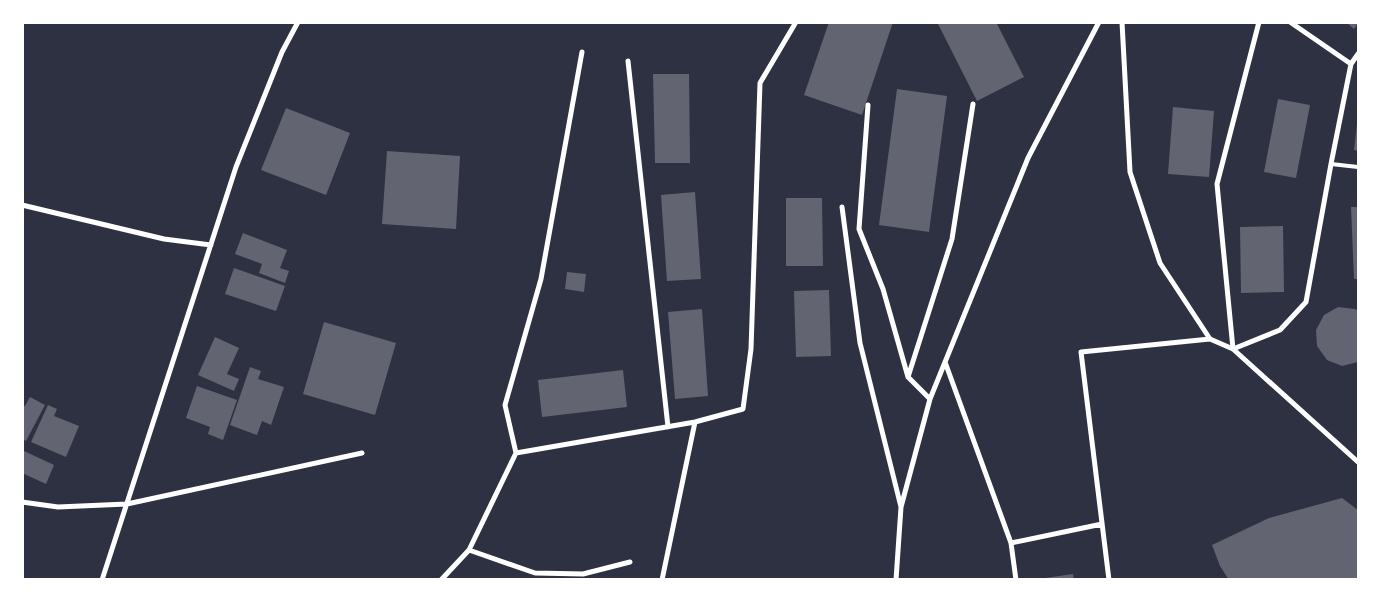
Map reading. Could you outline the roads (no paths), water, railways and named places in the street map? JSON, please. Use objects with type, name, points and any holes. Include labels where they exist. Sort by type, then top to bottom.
[{"type":"street","points":[[102,580],[236,167],[282,52],[298,22]]},
{"type":"street","points":[[516,453],[695,422],[743,409],[751,349],[760,83],[796,22]]},
{"type":"street","points":[[896,580],[901,508],[930,399],[1028,158],[1099,22]]},
{"type":"street","points":[[1122,22],[1130,172],[1160,263],[1210,339]]},
{"type":"street","points":[[1233,349],[1217,184],[1259,22]]},
{"type":"street","points":[[1290,22],[1351,64]]},
{"type":"street","points":[[441,580],[469,550],[516,453],[505,405],[541,279],[582,52]]},
{"type":"street","points":[[1233,349],[1280,330],[1306,302],[1330,164],[1351,64],[1358,54]]},
{"type":"street","points":[[628,61],[668,427]]},
{"type":"street","points":[[868,104],[859,228],[883,289],[908,377],[930,399]]},
{"type":"street","points":[[908,377],[952,240],[972,104]]},
{"type":"street","points":[[22,206],[164,239],[211,245]]},
{"type":"street","points":[[842,206],[860,343],[901,508]]},
{"type":"street","points":[[1109,580],[1081,352],[1210,339],[1233,349],[1358,462]]},
{"type":"street","points":[[945,362],[1011,542],[1016,580]]},
{"type":"street","points":[[662,580],[695,422]]},
{"type":"street","points":[[22,502],[58,508],[127,504],[362,453]]},
{"type":"street","points":[[1011,542],[1102,524]]},
{"type":"street","points":[[469,550],[535,573],[583,574],[630,562]]},
{"type":"lane","points":[[1330,164],[1358,166]]}]
